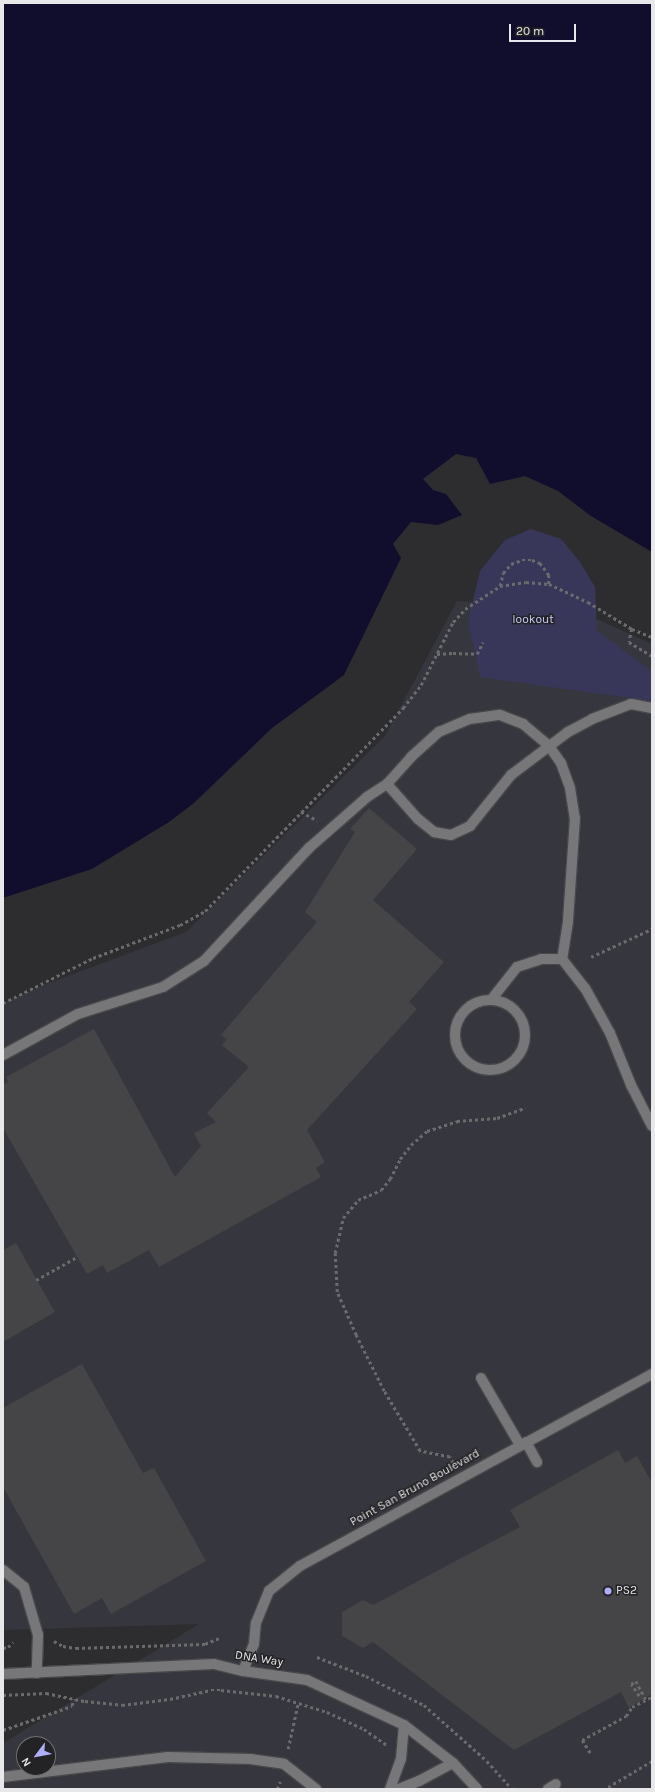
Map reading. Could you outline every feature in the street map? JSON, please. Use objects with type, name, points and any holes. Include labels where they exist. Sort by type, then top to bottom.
[{"type":"street","points":[[387,784],[418,819],[434,832],[451,835],[470,826],[511,775],[568,732],[592,719],[630,704],[652,708]]},
{"type":"street","points":[[3,1055],[78,1014],[163,987],[204,961],[309,848],[367,797],[387,784],[411,757],[439,732],[470,719],[500,715],[523,724],[549,746],[562,763],[570,788],[575,818],[568,922],[562,959],[585,988],[610,1033],[630,1085],[652,1126]]},
{"type":"street","points":[[491,1000],[510,1006],[517,1013],[522,1021],[525,1031],[525,1041],[516,1059],[499,1069],[488,1070],[477,1068],[468,1062],[461,1054],[455,1034],[457,1023],[462,1013],[470,1006],[480,1001],[491,1000],[517,967],[541,959],[562,959]]},
{"type":"street","name":"Point San Bruno Boulevard","points":[[244,1671],[254,1644],[256,1623],[269,1591],[300,1566],[652,1374]]},
{"type":"street","points":[[481,1378],[523,1444],[537,1462]]},
{"type":"street","points":[[3,1570],[24,1587],[38,1635],[37,1673]]},
{"type":"street","name":"DNA Way","points":[[3,1674],[214,1664],[244,1671],[307,1680],[404,1725],[453,1763],[477,1789]]},
{"type":"street","points":[[390,1789],[401,1759],[404,1725]]},
{"type":"street","points":[[3,1777],[168,1757],[250,1759],[284,1764],[316,1789]]},
{"type":"street","points":[[399,1789],[419,1781],[453,1763]]},
{"type":"path","points":[[500,586],[503,573],[511,564],[522,560],[532,560],[540,564],[549,575],[548,584]]},
{"type":"path","points":[[3,1003],[93,958],[180,925],[205,911],[403,708],[421,686],[453,622],[466,609],[500,586],[526,582],[548,584],[588,602],[632,629],[652,637]]},
{"type":"path","points":[[632,629],[629,642],[652,656]]},
{"type":"path","points":[[437,654],[453,652],[477,654],[483,642]]},
{"type":"path","points":[[591,957],[652,929]]},
{"type":"path","points":[[461,1478],[450,1457],[420,1451],[384,1391],[356,1335],[337,1292],[334,1253],[343,1218],[358,1200],[381,1190],[390,1179],[407,1149],[427,1131],[457,1121],[497,1118],[525,1108]]},
{"type":"path","points":[[36,1280],[77,1257]]},
{"type":"path","points":[[53,1641],[63,1646],[76,1648],[205,1644],[218,1638]]},
{"type":"path","points":[[3,1648],[8,1647],[13,1642]]},
{"type":"path","points":[[317,1657],[366,1676],[424,1705],[487,1761],[512,1789]]},
{"type":"path","points":[[639,1696],[631,1684],[636,1681],[646,1700]]},
{"type":"path","points":[[3,1695],[46,1694],[122,1705],[170,1699],[221,1690],[276,1696],[327,1712],[364,1729],[387,1745],[391,1752]]},
{"type":"path","points":[[590,1753],[582,1740],[626,1716],[632,1707],[652,1697]]},
{"type":"path","points":[[3,1730],[72,1706],[73,1699]]},
{"type":"path","points":[[288,1751],[298,1703]]},
{"type":"path","points":[[608,1787],[652,1761]]},
{"type":"path","points":[[277,1789],[280,1779]]},
{"type":"shaded area","points":[[3,3],[652,3],[652,552],[591,516],[558,491],[525,476],[490,484],[476,458],[456,454],[423,479],[433,490],[446,494],[462,515],[438,525],[411,522],[393,544],[401,558],[344,675],[272,728],[194,803],[169,822],[92,869],[3,898]]},
{"type":"shaded area","points":[[457,601],[570,607],[652,644],[652,1789],[3,1789],[3,1743],[199,1624],[3,1630],[3,1003],[44,985],[186,932],[385,736]]},
{"type":"green space","name":"lookout","points":[[531,529],[561,539],[580,562],[595,587],[597,631],[652,671],[652,701],[480,677],[468,621],[480,571],[505,540]]},
{"type":"building","points":[[369,808],[417,849],[373,900],[444,962],[409,1002],[417,1009],[307,1130],[325,1162],[316,1168],[321,1177],[159,1267],[149,1250],[107,1273],[103,1265],[87,1274],[3,1128],[3,1085],[8,1082],[6,1077],[94,1029],[175,1177],[201,1146],[194,1133],[216,1122],[207,1113],[249,1067],[222,1045],[227,1039],[221,1035],[317,922],[305,912],[355,832],[350,829]]},
{"type":"building","points":[[16,1243],[55,1312],[3,1342],[3,1250]]},
{"type":"building","points":[[82,1364],[143,1473],[154,1468],[206,1561],[111,1614],[102,1598],[74,1614],[3,1487],[3,1408]]},
{"type":"building","points":[[618,1450],[625,1463],[637,1456],[652,1483],[652,1694],[629,1708],[621,1692],[514,1750],[373,1642],[363,1648],[342,1636],[342,1612],[363,1600],[373,1605],[520,1527],[510,1510]]},
{"type":"place","name":"PS2","points":[[608,1591]]}]
